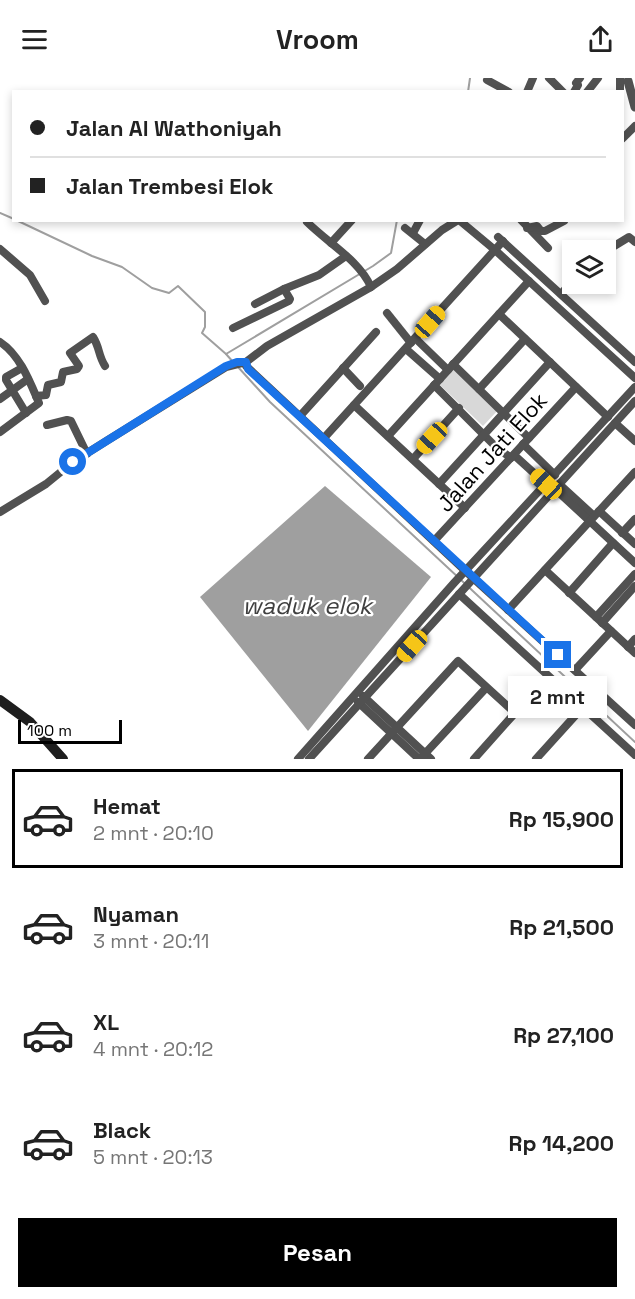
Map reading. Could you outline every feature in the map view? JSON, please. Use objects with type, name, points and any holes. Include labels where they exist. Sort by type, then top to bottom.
[{"type":"main road","points":[[0,700],[30,722],[63,759]]},
{"type":"street","points":[[549,78],[561,90]]},
{"type":"street","points":[[487,80],[505,90]]},
{"type":"street","points":[[627,81],[635,107]]},
{"type":"street","points":[[624,137],[635,126]]},
{"type":"street","points":[[307,222],[346,256],[370,283]]},
{"type":"street","points":[[331,243],[350,222]]},
{"type":"street","points":[[418,222],[409,230],[425,244]]},
{"type":"street","points":[[461,222],[495,249],[635,378]]},
{"type":"street","points":[[523,222],[548,248]]},
{"type":"street","points":[[527,228],[537,226],[542,232],[562,222]]},
{"type":"street","points":[[0,512],[226,366],[242,362],[370,283],[397,269],[445,223]]},
{"type":"street","points":[[324,438],[495,249],[501,239],[635,362]]},
{"type":"street","points":[[616,247],[633,239]]},
{"type":"street","points":[[0,249],[12,257],[30,275],[45,301]]},
{"type":"street","points":[[255,304],[319,274],[346,256]]},
{"type":"street","points":[[388,436],[529,281]]},
{"type":"street","points":[[233,328],[289,301],[290,298],[284,289]]},
{"type":"street","points":[[387,313],[411,343],[437,382],[484,435],[550,480],[594,516],[635,544]]},
{"type":"street","points":[[499,314],[608,417]]},
{"type":"street","points":[[300,416],[376,332]]},
{"type":"street","points":[[36,396],[46,395],[48,385],[61,382],[63,372],[77,369],[79,366],[70,353],[93,337],[99,347],[100,359],[105,366]]},
{"type":"street","points":[[480,389],[525,339]]},
{"type":"street","points":[[0,342],[15,357],[39,403],[0,432]]},
{"type":"street","points":[[411,343],[451,367],[480,389],[529,438]]},
{"type":"street","points":[[242,362],[434,541],[472,580],[635,725]]},
{"type":"street","points":[[439,484],[549,362]]},
{"type":"street","points":[[22,368],[6,378],[26,413]]},
{"type":"street","points":[[343,368],[360,386]]},
{"type":"street","points":[[0,399],[28,379]]},
{"type":"street","name":"Jalan Jati Elok","points":[[434,541],[576,387]]},
{"type":"street","points":[[298,759],[454,583],[635,387]]},
{"type":"street","points":[[309,759],[635,401]]},
{"type":"street","points":[[354,405],[465,508]]},
{"type":"street","points":[[413,459],[459,408]]},
{"type":"street","points":[[47,425],[69,420],[87,454]]},
{"type":"street","points":[[615,423],[635,441]]},
{"type":"street","points":[[523,444],[550,480]]},
{"type":"street","points":[[508,610],[635,472]]},
{"type":"street","points":[[594,516],[613,543],[635,563]]},
{"type":"street","points":[[622,533],[635,519]]},
{"type":"street","points":[[569,593],[613,543]]},
{"type":"street","points":[[545,570],[635,653]]},
{"type":"street","points":[[599,620],[635,574]]},
{"type":"street","points":[[599,620],[635,586]]},
{"type":"street","points":[[461,592],[635,755]]},
{"type":"street","points":[[575,670],[611,631]]},
{"type":"street","points":[[628,647],[635,639]]},
{"type":"street","points":[[368,759],[458,661],[515,714],[474,759]]},
{"type":"street","points":[[355,694],[424,758],[486,687]]},
{"type":"street","points":[[536,759],[583,707]]},
{"type":"shaded area","points":[[453,367],[499,409],[483,426],[438,383]]},
{"type":"water","name":"waduk elok","points":[[325,486],[431,577],[308,731],[200,597]]},
{"type":"waterway","points":[[468,90],[470,78]]},
{"type":"waterway","points":[[0,213],[12,218]]},
{"type":"waterway","points":[[20,222],[92,256],[122,267],[152,288],[169,293],[178,286],[205,312],[205,327],[202,333],[226,354],[391,253],[397,222]]},
{"type":"waterway","points":[[226,354],[234,363]]},
{"type":"waterway","points":[[238,367],[270,402],[635,742]]},
{"type":"route","points":[[73,462],[226,366],[246,362],[248,369],[558,655]]}]
